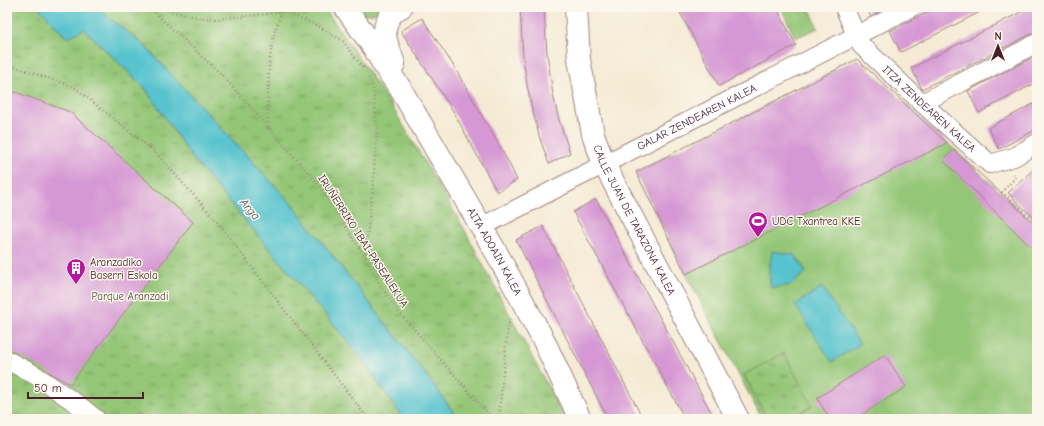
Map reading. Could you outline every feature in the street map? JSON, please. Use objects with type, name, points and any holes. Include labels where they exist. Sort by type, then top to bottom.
[{"type":"street","name":"AITA ADOAIN KALEA","points":[[345,7],[400,88],[482,227],[544,341],[580,419]]},
{"type":"street","name":"AITA ADOAIN KALEA","points":[[400,88],[393,60],[384,34],[386,22],[391,14],[401,7]]},
{"type":"street","name":"CALLE JUAN DE TARAZONA KALEA","points":[[576,7],[579,59],[594,134],[604,164],[738,419]]},
{"type":"street","name":"ITZA ZENDEAREN KALEA","points":[[844,7],[861,45],[922,103],[990,164],[1014,156],[1037,142]]},
{"type":"street","name":"GALAR ZENDEAREN KALEA","points":[[482,227],[912,7]]},
{"type":"street","points":[[922,103],[1037,43]]},
{"type":"street","points":[[7,360],[35,375],[96,419]]},
{"type":"path","name":"IRUÑERRIKO IBAI-PASEALEKUA","points":[[150,7],[223,76],[320,186],[397,310],[493,419]]},
{"type":"path","points":[[156,7],[186,15],[209,18],[231,18],[282,11],[310,22],[342,40],[366,73],[373,86],[377,129],[374,185],[365,258]]},
{"type":"path","points":[[268,128],[268,76],[272,42],[282,11],[281,7]]},
{"type":"path","points":[[7,64],[74,87],[155,152],[215,219],[368,419]]},
{"type":"path","points":[[366,73],[370,76]]},
{"type":"path","points":[[1005,159],[1016,178],[1002,192],[1037,223]]},
{"type":"path","points":[[500,419],[502,382],[508,327],[516,290]]},
{"type":"green space","name":"Parque Aranzadi","points":[[7,7],[38,7],[67,38],[84,29],[145,88],[192,158],[353,347],[404,419],[7,419]]},
{"type":"green space","points":[[95,7],[324,7],[391,105],[462,225],[565,419],[458,419],[434,385],[291,203],[143,44]]},
{"type":"green space","points":[[354,7],[383,7],[382,10],[373,14],[362,14]]},
{"type":"green space","points":[[781,7],[809,7],[818,28],[795,38]]},
{"type":"green space","points":[[857,59],[1037,226],[1037,419],[788,419],[812,406],[744,375],[767,419],[762,419],[686,274],[636,172]],"holes":[[[795,255],[806,271],[792,285]]]},
{"type":"green space","points":[[784,353],[812,406],[788,419],[767,419],[744,375]]},
{"type":"water","name":"Arga","points":[[38,7],[95,7],[143,44],[291,203],[434,385],[458,419],[404,419],[353,347],[192,158],[145,88],[84,29],[67,38]]},
{"type":"water","points":[[772,251],[795,255],[806,272],[792,285],[771,288],[769,272]]},
{"type":"water","points":[[822,287],[860,344],[832,362],[795,305]]},
{"type":"building","points":[[520,7],[544,7],[547,53],[553,95],[559,120],[570,153],[549,164],[540,139],[527,85],[523,57]]},
{"type":"building","points":[[677,7],[776,7],[796,45],[719,86]]},
{"type":"building","points":[[866,7],[890,7],[871,17]]},
{"type":"building","points":[[937,7],[990,7],[901,52],[890,31]]},
{"type":"building","points":[[1031,7],[1037,7],[1037,31],[922,89],[911,68]]},
{"type":"building","points":[[422,18],[455,68],[509,163],[517,180],[497,192],[453,111],[401,31]]},
{"type":"building","points":[[1037,55],[1037,82],[979,113],[968,91]]},
{"type":"building","points":[[857,59],[947,143],[686,274],[636,172]]},
{"type":"building","name":"Aranzadiko Baserri Eskola","points":[[7,89],[70,112],[193,222],[70,384],[7,349]]},
{"type":"building","points":[[1037,102],[1037,129],[999,149],[988,128]]},
{"type":"building","points":[[954,150],[1037,226],[1037,253],[943,160]]},
{"type":"building","points":[[1037,166],[1037,217],[1035,219],[1008,193]]},
{"type":"building","points":[[596,199],[712,414],[703,419],[685,419],[573,212]]},
{"type":"building","points":[[543,226],[643,419],[608,419],[516,240]]},
{"type":"building","points":[[885,355],[906,387],[855,419],[830,419],[817,398]]},
{"type":"place","name":"UDC Txantrea KKE","points":[[758,238]]},
{"type":"place","name":"Aranzadiko Baserri Eskola","points":[[76,285]]}]
